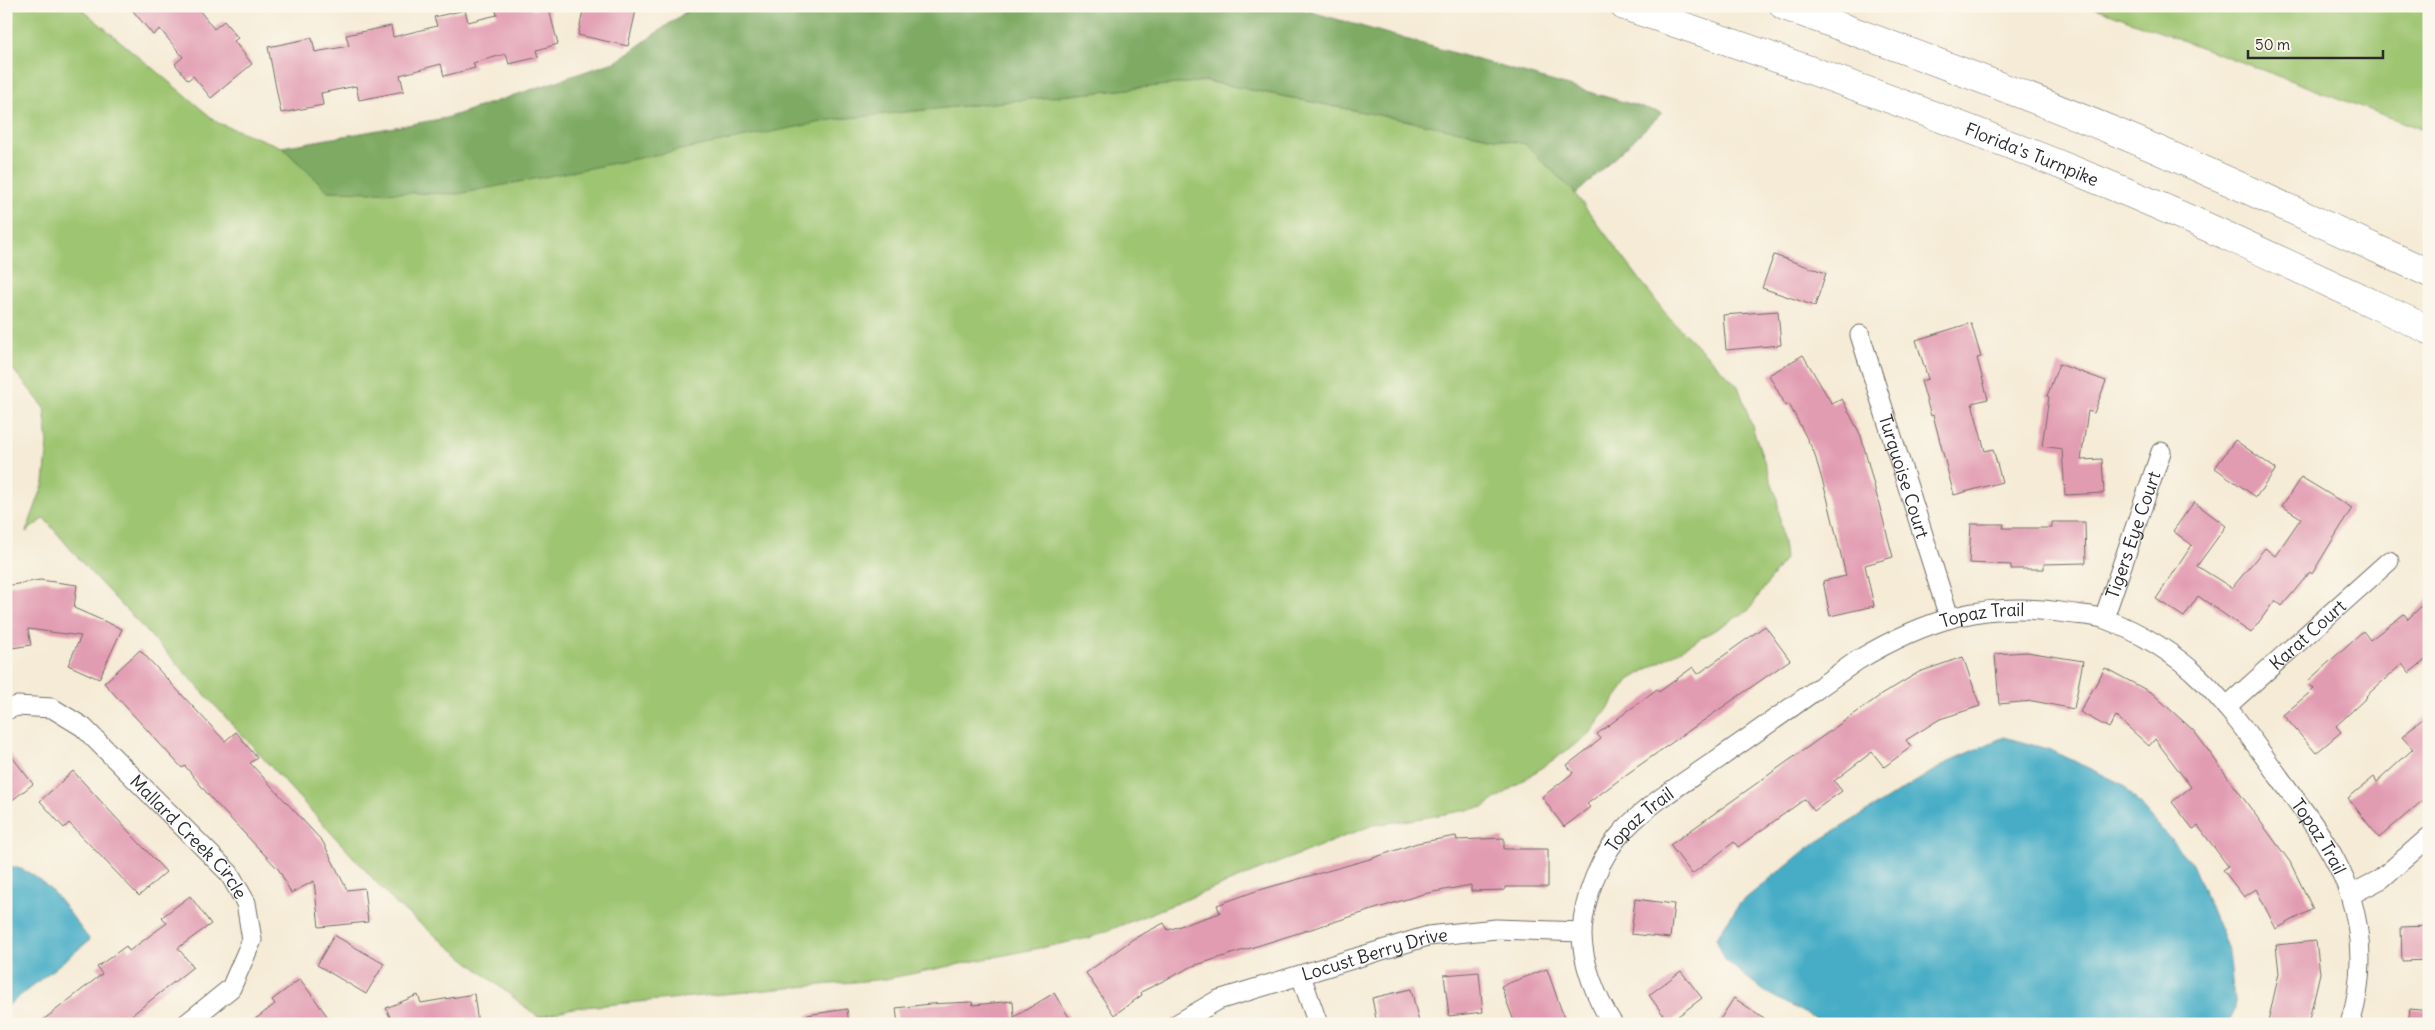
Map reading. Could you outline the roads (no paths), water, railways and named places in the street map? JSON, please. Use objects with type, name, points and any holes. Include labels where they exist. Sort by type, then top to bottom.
[{"type":"highway","name":"Florida's Turnpike","points":[[1624,6],[1913,107],[2096,179],[2265,253],[2429,330]]},
{"type":"highway","points":[[1784,6],[1932,59],[2116,132],[2286,206],[2429,274]]},
{"type":"street","name":"Turquoise Court","points":[[1860,335],[1949,618]]},
{"type":"street","name":"Tigers Eye Court","points":[[2104,618],[2161,452]]},
{"type":"street","name":"Karat Court","points":[[2226,707],[2388,561]]},
{"type":"street","name":"Topaz Trail","points":[[1613,1024],[1605,1010],[1590,972],[1582,932],[1588,901],[1608,849],[1640,815],[1858,660],[1915,629],[1949,618],[1985,612],[2022,609],[2053,610],[2104,618],[2169,653],[2202,680],[2226,707],[2324,841],[2343,875],[2358,926],[2360,969],[2350,1024]]},
{"type":"street","name":"Mallard Creek Circle","points":[[6,710],[17,706],[52,708],[83,727],[229,873],[246,903],[252,940],[231,988],[186,1024]]},
{"type":"street","points":[[2350,896],[2381,879],[2429,837]]},
{"type":"street","name":"Locust Berry Drive","points":[[1177,1024],[1218,1000],[1428,936],[1496,929],[1582,932]]},
{"type":"street","points":[[1301,976],[1318,1024]]},
{"type":"water","points":[[2004,737],[2051,750],[2122,784],[2192,864],[2229,952],[2235,1009],[2228,1024],[1826,1024],[1765,992],[1725,960],[1716,938],[1740,903],[1809,847],[1951,760]]},
{"type":"water","points":[[9,866],[34,876],[45,884],[90,940],[6,1007],[6,867]]}]
